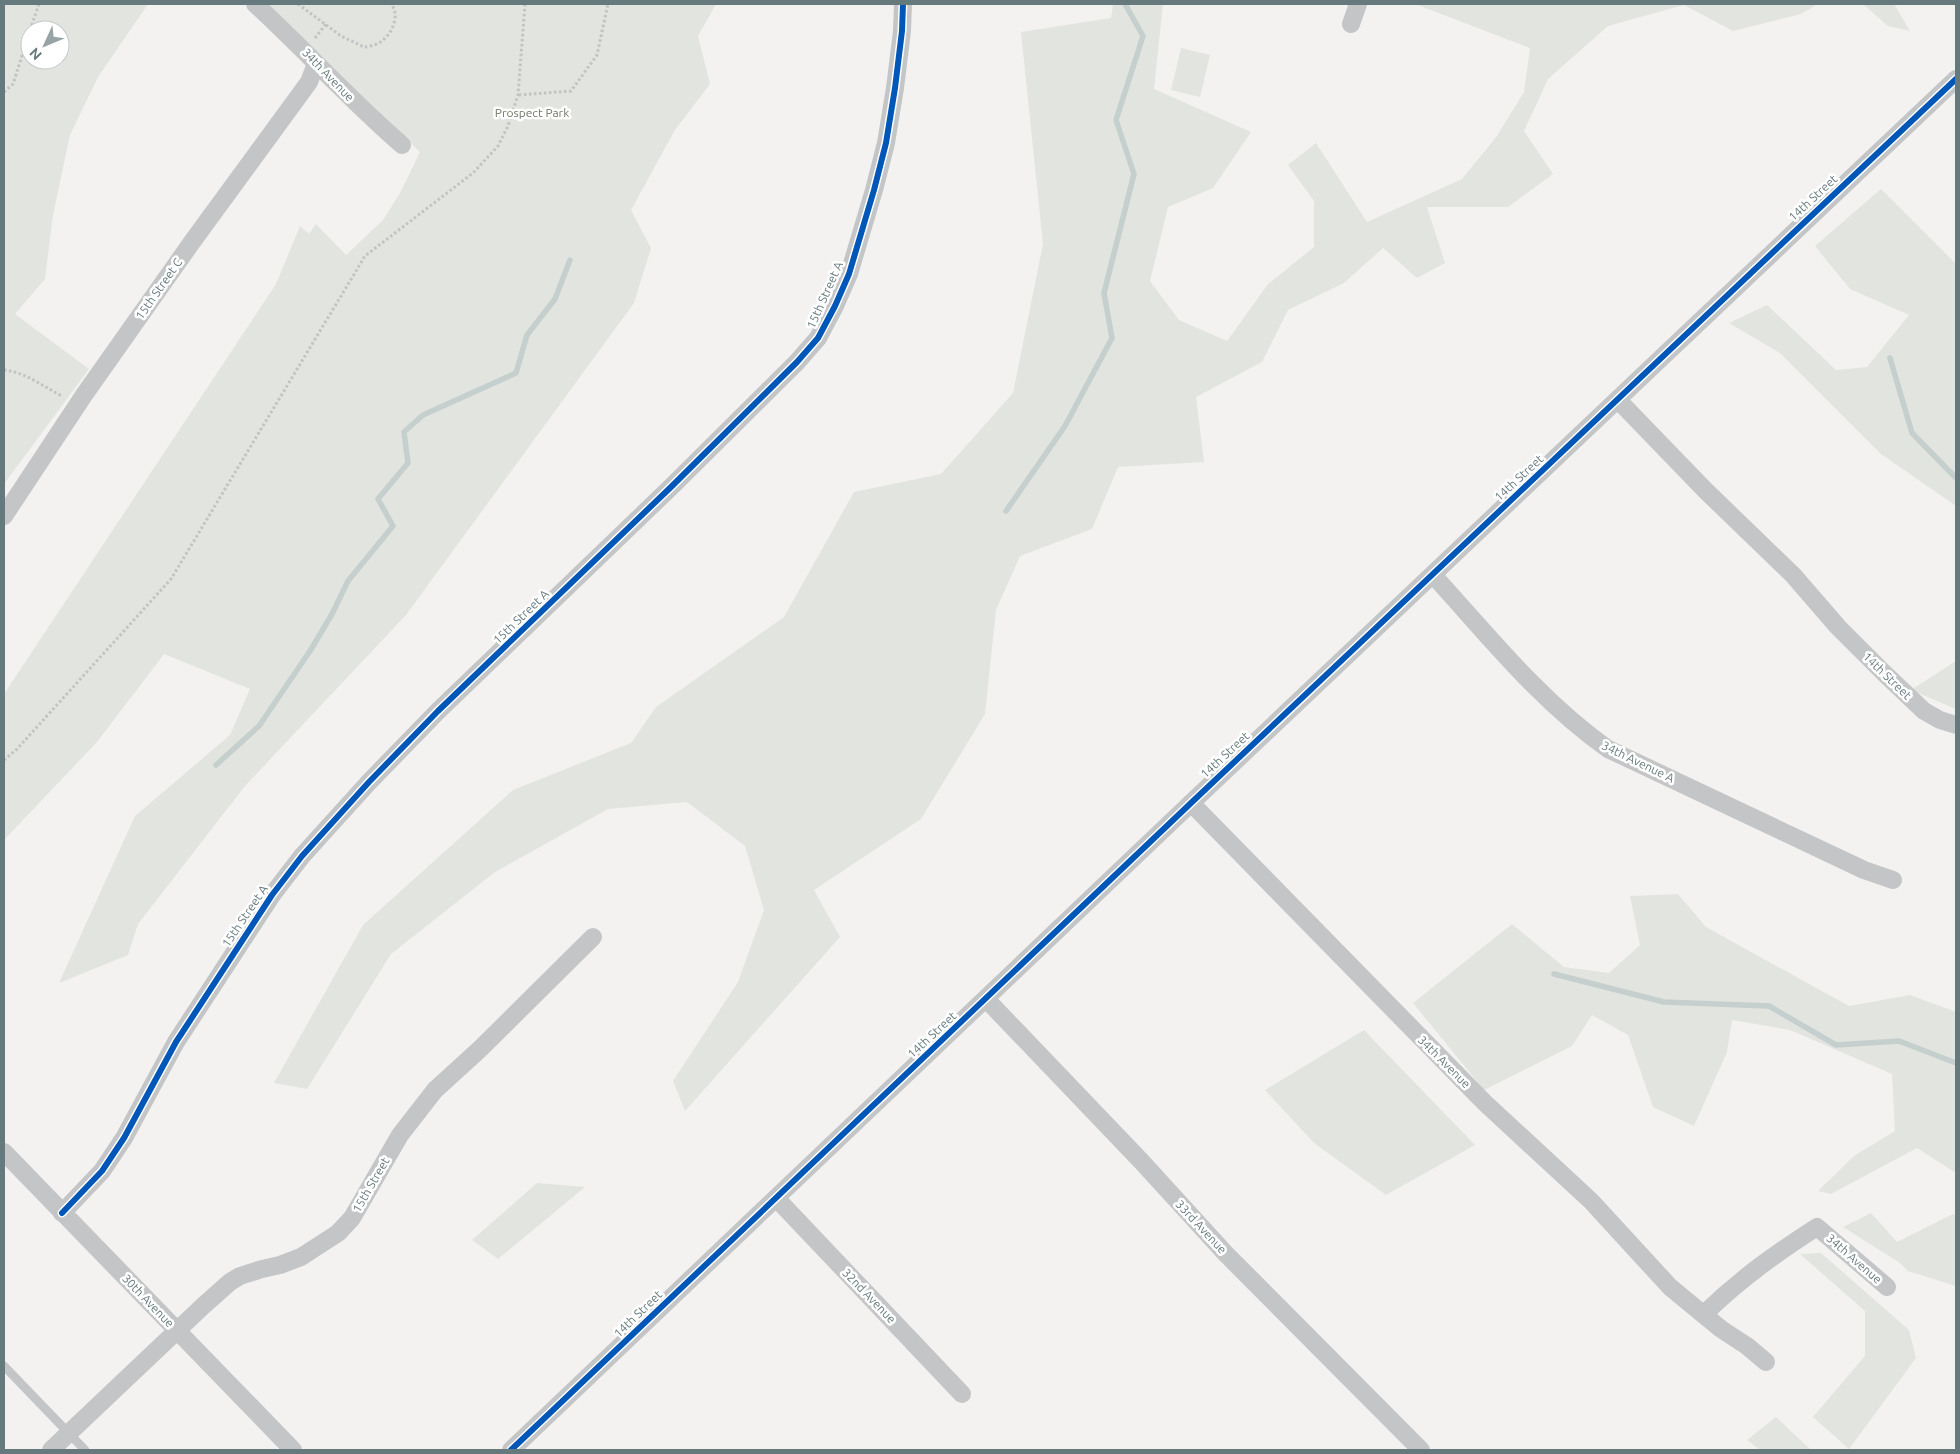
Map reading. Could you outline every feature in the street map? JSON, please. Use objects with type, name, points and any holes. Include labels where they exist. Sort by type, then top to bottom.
[{"type":"street","name":"34th Avenue","points":[[255,4],[294,40],[365,113],[402,145]]},
{"type":"street","name":"15th Street A","points":[[62,1213],[102,1171],[124,1138],[176,1042],[272,895],[302,856],[369,782],[438,711],[671,487],[797,362],[818,338],[849,274],[886,143],[896,88],[903,4]]},
{"type":"street","points":[[1351,24],[1358,4]]},
{"type":"street","name":"15th Street C","points":[[4,516],[78,404],[192,242],[309,82],[316,64]]},
{"type":"street","name":"14th Street","points":[[511,1450],[1956,79]]},
{"type":"street","name":"14th Street","points":[[1618,400],[1705,490],[1794,575],[1838,627],[1890,680],[1924,711],[1940,720],[1956,725]]},
{"type":"street","name":"34th Avenue A","points":[[1433,575],[1551,703],[1590,737],[1608,749],[1864,870],[1893,880]]},
{"type":"street","name":"34th Avenue","points":[[1191,803],[1485,1103],[1591,1201],[1670,1287],[1721,1329],[1747,1346],[1766,1362]]},
{"type":"street","name":"15th Street","points":[[51,1450],[230,1282],[240,1276],[280,1265],[301,1256],[338,1233],[357,1211],[400,1135],[435,1090],[480,1049],[593,936]]},
{"type":"street","name":"33rd Avenue","points":[[986,999],[1142,1162],[1225,1253],[1421,1450]]},
{"type":"street","name":"30th Avenue","points":[[4,1152],[293,1450]]},
{"type":"street","name":"32nd Avenue","points":[[776,1198],[962,1394]]},
{"type":"street","name":"34th Avenue","points":[[1704,1314],[1766,1260],[1817,1226],[1887,1287]]},
{"type":"lane","points":[[4,1366],[85,1450]]},
{"type":"path","points":[[33,20],[39,4]]},
{"type":"path","points":[[298,4],[341,36],[364,47],[382,42],[389,34],[396,15],[391,4]]},
{"type":"path","points":[[4,760],[17,749],[171,579],[365,256],[473,173],[490,156],[504,137],[518,95],[526,4]]},
{"type":"path","points":[[518,95],[571,91],[597,54],[608,4]]},
{"type":"path","points":[[4,92],[13,84],[20,62]]},
{"type":"path","points":[[4,370],[12,371],[30,379],[78,404]]},
{"type":"green space","points":[[4,4],[148,4],[98,77],[70,135],[53,215],[45,279],[15,314],[89,369],[4,484]]},
{"type":"green space","name":"Prospect Park","points":[[264,4],[716,4],[698,36],[710,84],[675,130],[631,210],[651,248],[634,303],[406,615],[245,786],[138,924],[128,955],[59,983],[135,816],[230,735],[250,689],[164,654],[97,742],[4,840],[4,694],[276,284],[300,226],[309,234],[316,224],[346,255],[383,220],[400,193],[420,152]]},
{"type":"green space","points":[[1113,4],[1163,4],[1154,89],[1251,132],[1213,188],[1168,207],[1150,281],[1179,320],[1227,341],[1268,284],[1314,247],[1314,201],[1288,165],[1316,143],[1367,222],[1462,179],[1497,136],[1524,92],[1530,48],[1415,4],[1818,4],[1801,14],[1733,31],[1684,5],[1608,26],[1548,79],[1524,131],[1553,174],[1508,207],[1427,207],[1445,263],[1417,278],[1383,248],[1344,283],[1288,310],[1262,362],[1196,397],[1204,462],[1118,467],[1092,529],[1020,556],[996,610],[985,714],[921,819],[814,890],[840,937],[685,1111],[673,1081],[738,982],[764,910],[745,846],[687,802],[608,809],[495,872],[391,954],[307,1089],[274,1083],[363,925],[513,790],[631,743],[656,707],[784,617],[854,492],[941,474],[1013,393],[1043,244],[1021,32],[1111,18]]},
{"type":"green space","points":[[1863,4],[1894,4],[1910,31],[1888,26]]},
{"type":"green space","points":[[1181,48],[1210,55],[1200,97],[1171,90]]},
{"type":"green space","points":[[1881,189],[1956,264],[1956,506],[1881,454],[1780,353],[1729,323],[1767,305],[1836,370],[1867,367],[1909,315],[1850,289],[1815,246]]},
{"type":"green space","points":[[1956,661],[1956,709],[1911,690]]},
{"type":"green space","points":[[1678,894],[1706,927],[1849,1006],[1910,995],[1956,1012],[1956,1173],[1917,1148],[1831,1194],[1818,1191],[1854,1156],[1895,1131],[1892,1074],[1790,1030],[1732,1020],[1727,1052],[1694,1126],[1653,1107],[1628,1035],[1592,1015],[1572,1046],[1484,1090],[1413,1003],[1512,924],[1564,967],[1609,973],[1640,945],[1630,896]]},
{"type":"green space","points":[[1364,1030],[1475,1145],[1386,1195],[1314,1143],[1265,1090]]},
{"type":"green space","points":[[537,1183],[585,1187],[498,1259],[472,1240]]},
{"type":"green space","points":[[1871,1213],[1897,1242],[1953,1214],[1956,1216],[1956,1286],[1908,1271],[1900,1263],[1843,1227]]},
{"type":"green space","points":[[1821,1253],[1909,1330],[1916,1358],[1849,1449],[1813,1417],[1865,1356],[1865,1311],[1800,1254]]},
{"type":"green space","points":[[1776,1417],[1811,1450],[1760,1450],[1747,1440]]},
{"type":"waterway","points":[[1006,511],[1065,426],[1112,338],[1104,293],[1134,174],[1116,120],[1143,36],[1125,4]]},
{"type":"waterway","points":[[216,765],[259,726],[310,651],[332,614],[348,581],[393,526],[378,499],[408,463],[404,432],[423,415],[516,373],[527,335],[555,299],[570,260]]},
{"type":"waterway","points":[[1890,358],[1912,433],[1956,478]]},
{"type":"waterway","points":[[1554,974],[1664,1002],[1769,1006],[1836,1045],[1899,1041],[1956,1063]]},
{"type":"cycle path","points":[[62,1213],[102,1171],[124,1138],[176,1042],[272,895],[302,856],[369,782],[438,711],[671,487],[797,362],[818,338],[849,274],[886,143],[902,31],[903,4]]},
{"type":"cycle path","points":[[511,1450],[1956,79]]}]
